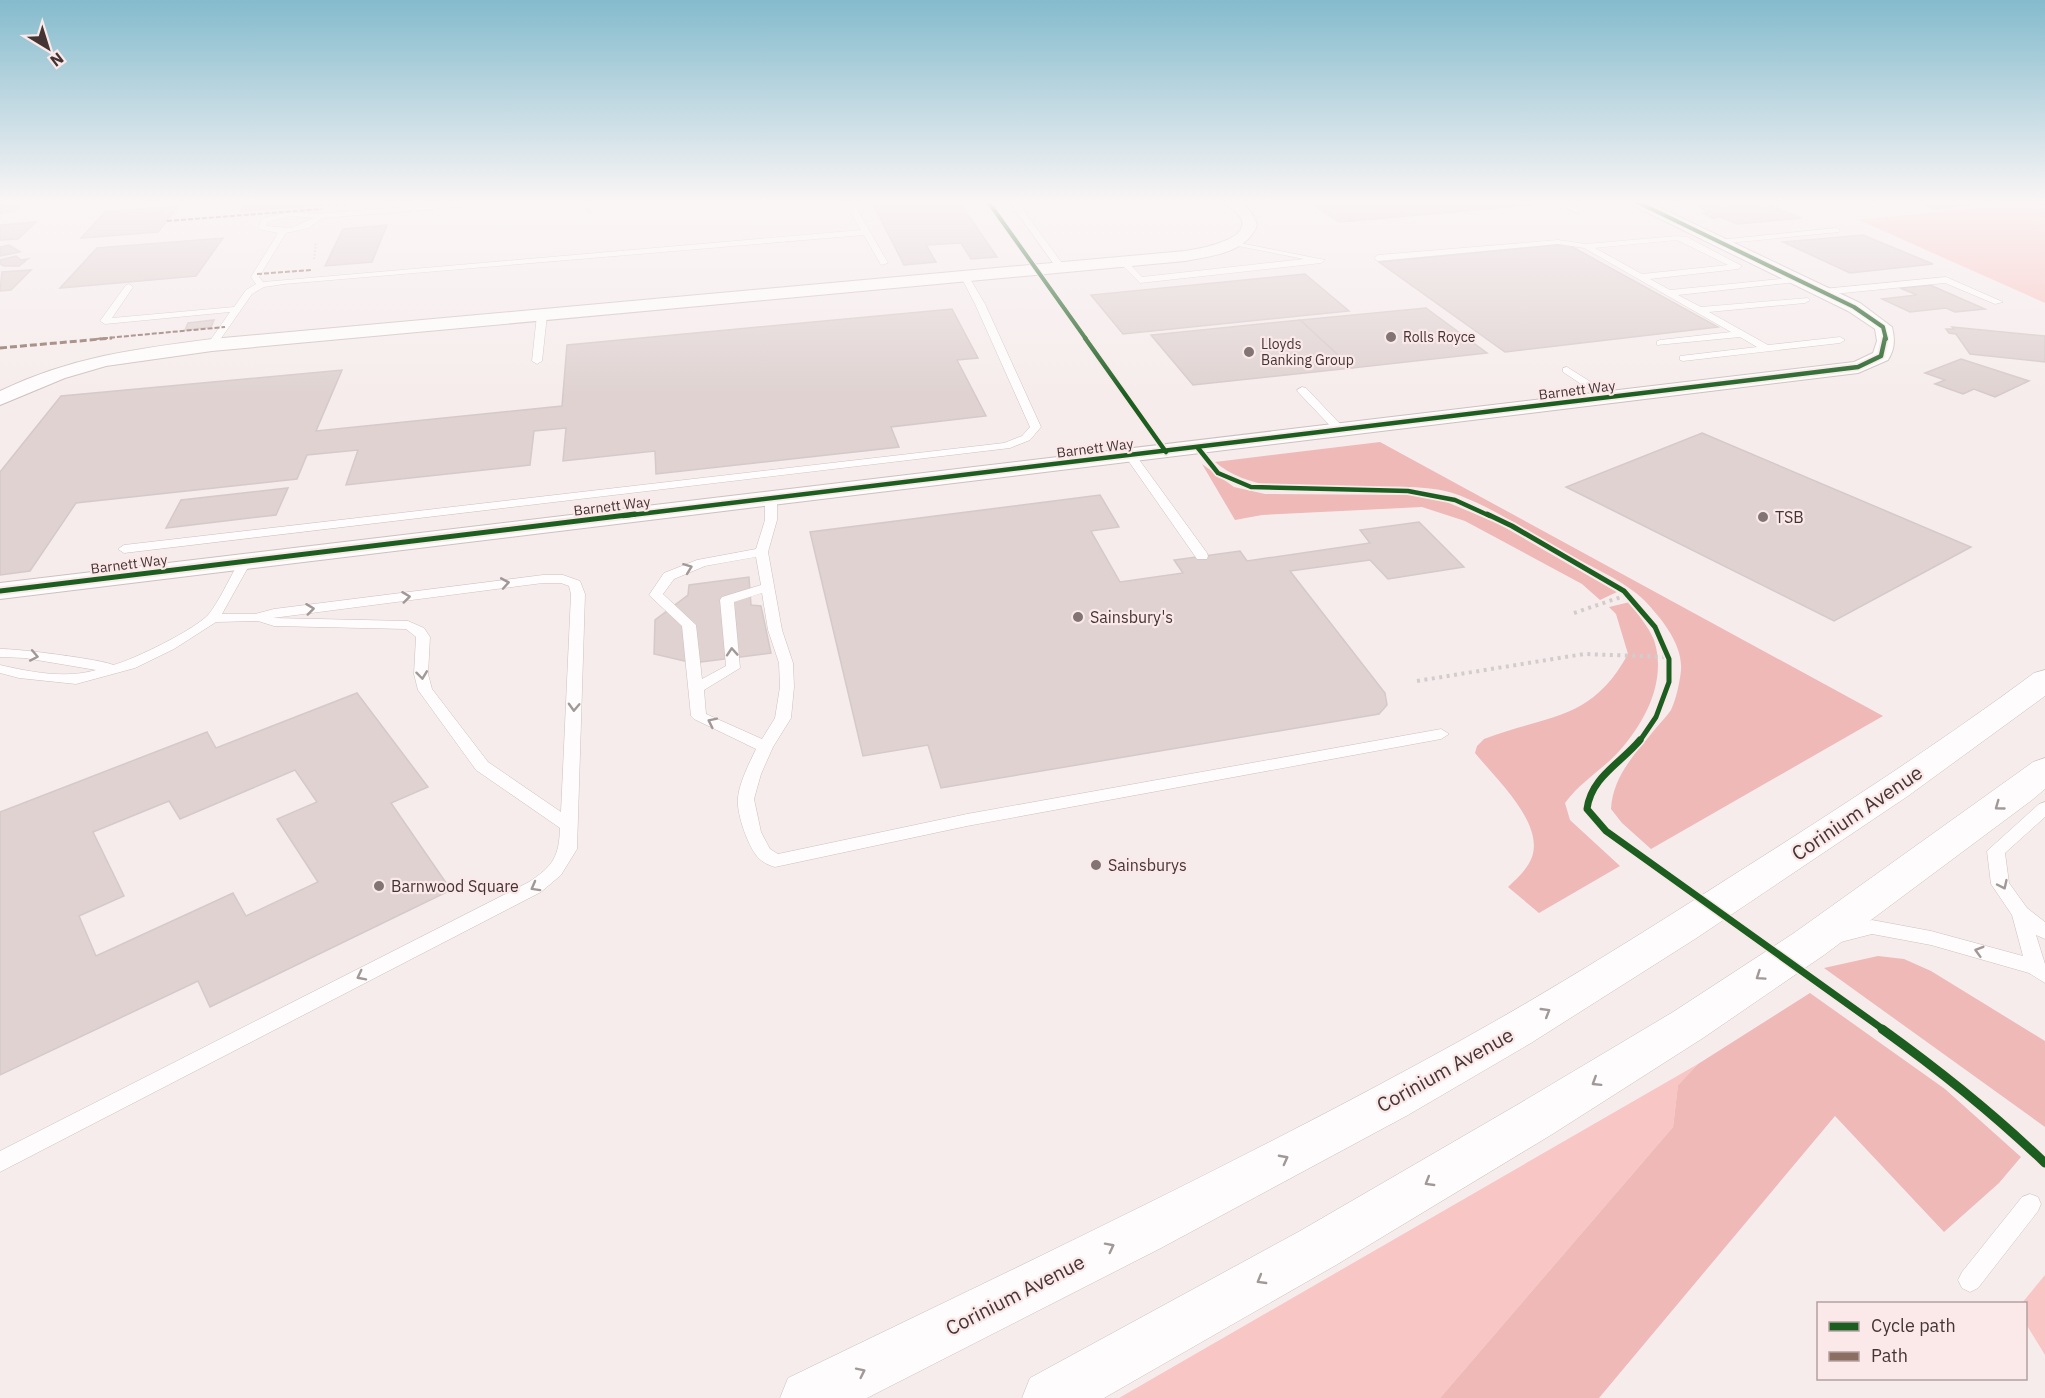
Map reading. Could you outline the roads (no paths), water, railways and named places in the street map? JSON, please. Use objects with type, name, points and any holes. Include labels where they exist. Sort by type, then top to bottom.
[{"type":"highway","name":"Corinium Avenue","points":[[808,1398],[1287,1158],[1476,1054],[1612,972],[1773,869],[1914,775],[2045,680]]},
{"type":"highway","points":[[1050,1398],[1318,1248],[1534,1120],[1688,1025],[1809,944],[2045,770]]},
{"type":"street","points":[[0,399],[30,384],[118,357],[212,345],[1090,265]]},
{"type":"street","name":"Barnett Way","points":[[0,591],[1858,367],[1881,356],[1886,342],[1883,327],[1854,307],[1814,296],[1797,279],[1768,265]]},
{"type":"lane","points":[[261,285],[255,277],[262,265]]},
{"type":"lane","points":[[212,345],[249,292],[261,285],[284,281],[471,265]]},
{"type":"lane","points":[[1126,265],[1140,280],[1274,265]]},
{"type":"lane","points":[[1620,265],[1766,348]]},
{"type":"lane","points":[[1640,277],[1736,265]]},
{"type":"lane","points":[[124,549],[1006,446],[1026,438],[1036,428],[980,304],[965,277]]},
{"type":"lane","points":[[1669,293],[1797,279]]},
{"type":"lane","points":[[1700,310],[1946,280],[1998,302]]},
{"type":"lane","points":[[129,286],[105,321],[237,309]]},
{"type":"lane","points":[[537,361],[542,315]]},
{"type":"lane","points":[[1660,343],[1741,334]]},
{"type":"lane","points":[[1683,358],[1840,340]]},
{"type":"lane","points":[[1567,370],[1609,398]]},
{"type":"lane","points":[[1302,390],[1340,430]]},
{"type":"lane","points":[[1131,456],[1202,556]]},
{"type":"lane","points":[[771,499],[771,520],[762,552],[775,630],[786,663],[787,687],[783,718],[765,747],[753,774],[746,799],[753,832],[763,853],[775,861],[967,820],[1441,734]]},
{"type":"lane","points":[[762,552],[702,563],[669,576],[656,596],[689,625],[699,716],[765,747]]},
{"type":"lane","points":[[0,669],[19,674],[76,680],[130,665],[169,646],[213,618],[245,562]]},
{"type":"lane","points":[[0,1162],[535,887],[553,876],[563,864],[568,849],[570,826],[578,594],[574,584],[563,579],[543,579],[255,618],[213,618]]},
{"type":"lane","points":[[696,688],[733,668],[727,600],[768,587]]},
{"type":"lane","points":[[255,618],[274,622],[408,625],[419,630],[424,637],[420,669],[425,690],[482,766],[570,826]]},
{"type":"lane","points":[[0,653],[13,652],[86,667],[130,665]]},
{"type":"lane","points":[[2045,808],[1996,851],[2000,884],[2021,913],[2045,932]]},
{"type":"lane","points":[[2021,913],[2040,971]]},
{"type":"lane","points":[[1809,944],[1872,927],[1931,938],[2040,971]]},
{"type":"lane","points":[[1970,1280],[2030,1204]]},
{"type":"place","name":"Rolls Royce","points":[[1391,337]]},
{"type":"place","name":"Lloyds Banking Group","points":[[1249,352]]},
{"type":"place","name":"TSB","points":[[1763,517]]},
{"type":"place","name":"Sainsbury's","points":[[1078,617]]},
{"type":"place","name":"Sainsburys","points":[[1096,865]]},
{"type":"place","name":"Barnwood Square","points":[[379,886]]}]
